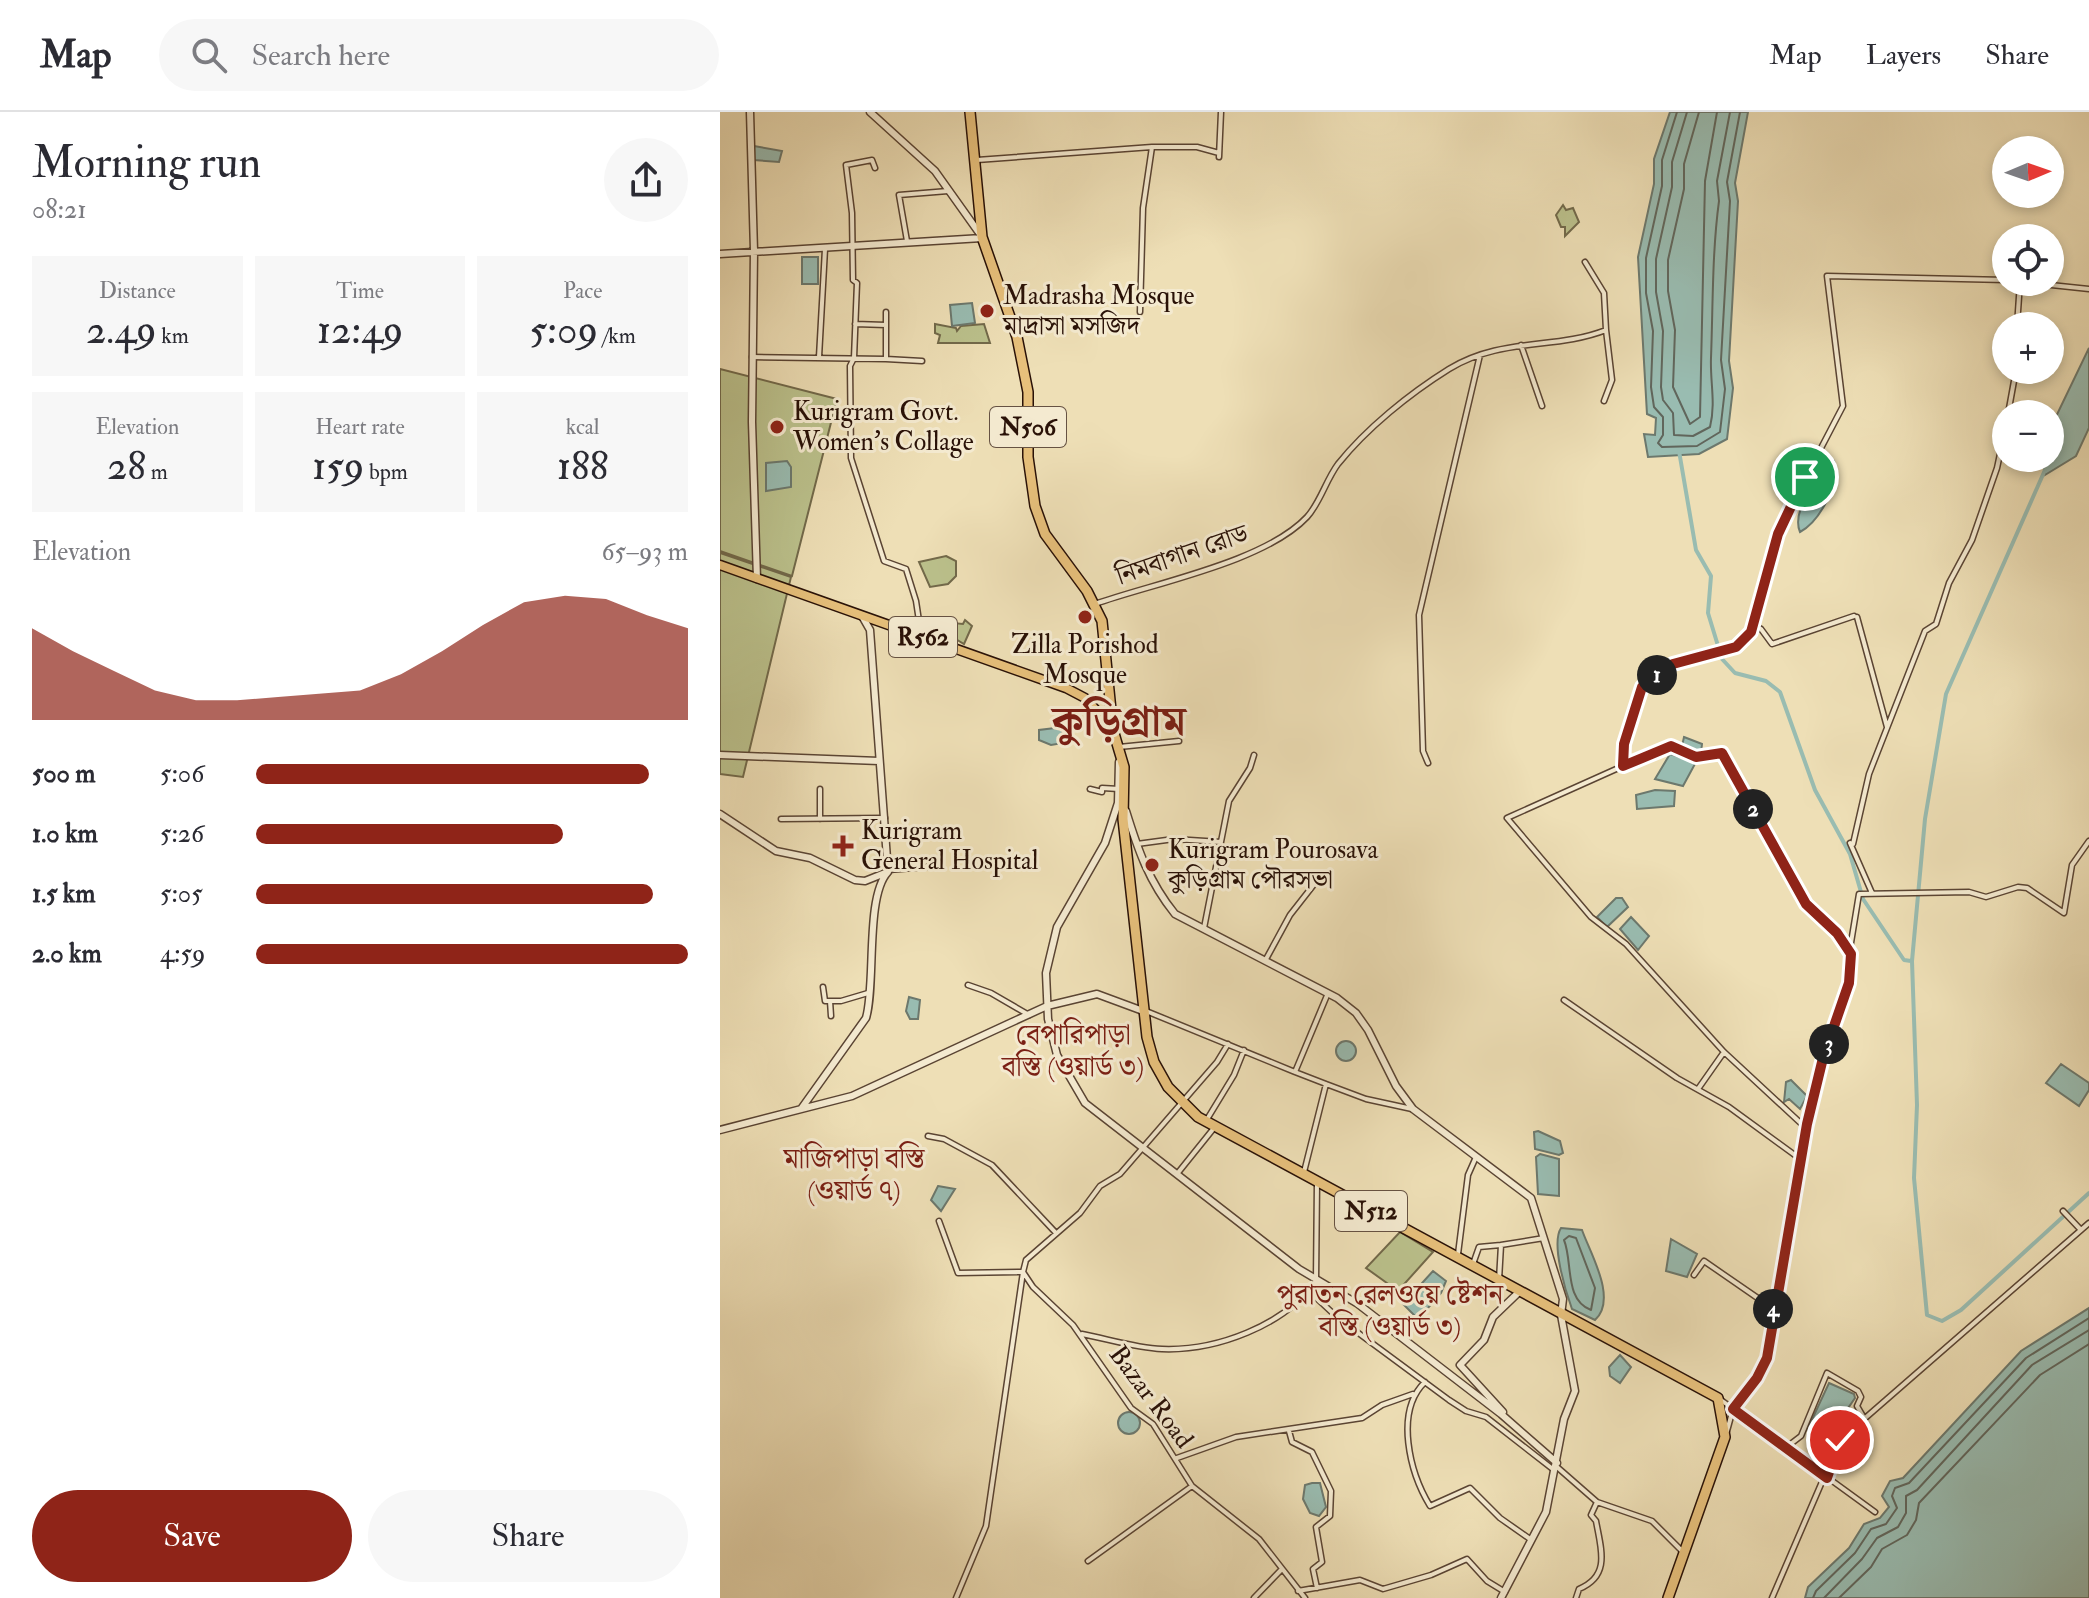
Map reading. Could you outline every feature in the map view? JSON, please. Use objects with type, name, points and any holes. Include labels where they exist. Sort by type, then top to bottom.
[{"type":"highway","name":"N506","points":[[970,112],[982,238],[1021,353],[1028,392],[1028,457],[1035,506],[1054,550],[1095,604],[1102,621],[1109,666],[1113,730]]},
{"type":"highway","name":"N512","points":[[1113,730],[1124,767],[1124,803],[1143,1011],[1154,1062],[1168,1087],[1211,1124],[1718,1398]]},
{"type":"highway","points":[[1668,1598],[1725,1437],[1718,1398]]},
{"type":"main road","name":"R562","points":[[720,565],[1066,688],[1085,698],[1113,730]]},
{"type":"street","points":[[750,112],[757,579]]},
{"type":"street","points":[[870,112],[925,161],[982,238]]},
{"type":"street","points":[[973,160],[1152,147],[1197,147],[1219,155],[1221,112]]},
{"type":"street","points":[[1140,312],[1143,208],[1152,147]]},
{"type":"street","points":[[875,168],[872,160],[846,165],[853,280],[857,283],[854,358],[850,366],[849,419],[853,469],[884,561],[906,569],[916,601],[921,637]]},
{"type":"street","points":[[907,241],[899,195],[950,191]]},
{"type":"street","points":[[720,254],[982,238]]},
{"type":"street","points":[[819,357],[825,246]]},
{"type":"street","points":[[1585,262],[1604,293],[1612,380],[1604,401]]},
{"type":"street","points":[[1623,766],[1624,744],[1642,687],[1673,664],[1715,654],[1745,641],[1753,625],[1784,519],[1843,406],[1827,276],[1992,279]]},
{"type":"street","points":[[2064,286],[2089,289]]},
{"type":"street","points":[[886,312],[886,359]]},
{"type":"street","points":[[855,324],[886,328]]},
{"type":"street","name":"নিমবাগান রোড","points":[[1095,604],[1246,556],[1278,538],[1308,516],[1339,464],[1394,409],[1450,368],[1480,355],[1521,345],[1588,337],[1606,330]]},
{"type":"street","points":[[1521,345],[1542,406]]},
{"type":"street","points":[[1428,763],[1423,751],[1419,615],[1480,355]]},
{"type":"street","points":[[752,357],[922,361]]},
{"type":"street","points":[[1873,893],[1865,884],[1851,844],[1869,774],[1925,631],[1936,624],[1949,583],[1972,540],[1996,472]]},
{"type":"street","points":[[801,1109],[866,1018],[870,1004],[868,993],[877,902],[882,879],[888,871],[870,630],[862,616]]},
{"type":"street","points":[[1753,625],[1761,629],[1772,644],[1855,616],[1887,728]]},
{"type":"street","points":[[870,630],[876,621]]},
{"type":"street","points":[[1179,741],[1119,747],[1118,803],[1105,843],[1068,906],[1051,947],[1046,973],[1047,1006],[1057,1055],[1085,1103],[1316,1281],[1358,1304],[1508,1419]]},
{"type":"street","points":[[1807,1129],[1724,1052],[1626,944],[1591,917],[1507,818],[1671,746],[1696,757],[1722,753],[1806,904],[1837,933],[1851,954]]},
{"type":"street","points":[[720,755],[879,761]]},
{"type":"street","points":[[1204,928],[1231,793],[1250,768],[1254,755]]},
{"type":"street","points":[[1090,789],[1102,792],[1102,788],[1119,789]]},
{"type":"street","points":[[820,789],[820,819]]},
{"type":"street","points":[[1124,803],[1136,845],[1157,891],[1175,914],[1328,993],[1356,1013],[1396,1086],[1413,1109],[1531,1198],[1563,1299],[1561,1315],[1576,1383],[1564,1419],[1546,1512],[1503,1595],[1467,1559],[1431,1575],[1383,1589],[1360,1580],[1298,1591]]},
{"type":"street","points":[[720,814],[776,851],[810,858],[855,880],[865,881],[888,871],[939,866]]},
{"type":"street","points":[[781,819],[885,818]]},
{"type":"street","points":[[1136,845],[1174,839],[1221,842]]},
{"type":"street","points":[[1725,1437],[1733,1420],[1733,1409],[1763,1367],[1807,1129],[1823,1058],[1849,983],[1859,894],[1969,892],[1986,897],[2018,887],[2027,888],[2064,913],[2074,859],[2089,841]]},
{"type":"street","points":[[1265,961],[1295,907],[1319,878]]},
{"type":"street","points":[[968,985],[991,993],[1029,1015]]},
{"type":"street","points":[[823,987],[824,998],[830,1001],[868,993]]},
{"type":"street","points":[[1295,1072],[1328,993]]},
{"type":"street","points":[[720,1130],[852,1096],[1047,1006],[1097,994],[1366,1099],[1413,1109]]},
{"type":"street","points":[[1564,1000],[1605,1031],[1729,1107],[1803,1161]]},
{"type":"street","points":[[830,1001],[831,1016]]},
{"type":"street","points":[[956,1598],[986,1526],[1026,1260],[1080,1213],[1100,1186],[1120,1174],[1228,1044]]},
{"type":"street","points":[[1177,1174],[1211,1124],[1244,1050]]},
{"type":"street","points":[[1698,1089],[1724,1052]]},
{"type":"street","points":[[1303,1174],[1326,1084]]},
{"type":"street","points":[[928,1136],[944,1139],[992,1165],[1009,1188],[1056,1233]]},
{"type":"street","points":[[1457,1258],[1468,1175],[1477,1155]]},
{"type":"street","points":[[1080,1334],[1159,1349],[1180,1349],[1267,1325],[1309,1291],[1316,1281],[1317,1181]]},
{"type":"street","points":[[2063,1211],[2081,1230]]},
{"type":"street","points":[[939,1221],[958,1273],[1023,1272]]},
{"type":"street","points":[[1772,1598],[1827,1478],[1840,1440],[2089,1223]]},
{"type":"street","points":[[1472,1266],[1479,1247],[1544,1238]]},
{"type":"street","points":[[1499,1281],[1501,1245]]},
{"type":"street","points":[[1694,1275],[1704,1261],[1757,1297],[1767,1316],[1772,1317]]},
{"type":"street","name":"Bazar Road","points":[[1023,1272],[1080,1334],[1131,1408],[1153,1424],[1192,1486],[1088,1561]]},
{"type":"street","points":[[1309,1291],[1338,1318],[1466,1411],[1486,1417],[1557,1467]]},
{"type":"street","points":[[1519,1292],[1493,1317],[1480,1346],[1460,1365],[1508,1419],[1597,1502],[1644,1515],[1662,1528],[1684,1553]]},
{"type":"street","points":[[1784,1449],[1801,1436],[1827,1373],[1840,1384],[1858,1391],[1861,1397],[1857,1406],[1864,1418]]},
{"type":"street","points":[[1426,1381],[1410,1403],[1410,1457],[1430,1506],[1470,1488],[1500,1518],[1533,1540]]},
{"type":"street","points":[[1176,1459],[1236,1437],[1362,1418],[1382,1405],[1415,1393]]},
{"type":"street","points":[[1718,1398],[1784,1449],[1875,1512]]},
{"type":"street","points":[[1289,1431],[1292,1442],[1312,1452],[1331,1491],[1330,1516],[1317,1525],[1315,1533],[1322,1562],[1313,1569],[1318,1589]]},
{"type":"street","points":[[1192,1486],[1259,1539],[1305,1598]]},
{"type":"street","points":[[1576,1598],[1579,1589],[1596,1579],[1603,1567],[1596,1521],[1591,1515],[1597,1502]]},
{"type":"street","points":[[1254,1598],[1281,1570]]},
{"type":"green space","points":[[1563,205],[1566,210],[1573,208],[1579,222],[1565,236],[1565,227],[1561,227],[1556,215]]},
{"type":"green space","points":[[935,324],[956,328],[957,331],[961,326],[984,324],[990,343],[938,343],[940,335],[935,333]]},
{"type":"green space","points":[[720,369],[837,399],[792,576],[720,551]]},
{"type":"green space","points":[[720,553],[791,577],[743,777],[720,774]]},
{"type":"green space","points":[[946,556],[956,561],[956,576],[948,584],[930,587],[919,562]]},
{"type":"green space","points":[[965,620],[972,626],[964,644],[954,638],[953,623],[963,624]]},
{"type":"green space","points":[[1400,1232],[1433,1252],[1398,1291],[1366,1268]]},
{"type":"water","points":[[1670,112],[1748,112],[1735,183],[1738,201],[1729,361],[1733,388],[1727,439],[1699,454],[1648,457],[1644,434],[1655,435],[1656,418],[1647,414],[1638,257],[1654,184],[1654,159]]},
{"type":"water","points":[[754,146],[782,151],[779,162],[754,160]]},
{"type":"water","points":[[802,257],[818,257],[818,284],[802,284]]},
{"type":"water","points":[[972,303],[975,323],[952,326],[950,305]]},
{"type":"water","points":[[2089,348],[2089,428],[2076,456],[2064,463],[2064,400]]},
{"type":"water","points":[[787,461],[791,467],[791,487],[766,491],[766,463]]},
{"type":"water","points":[[1834,461],[1834,480],[1827,501],[1814,520],[1800,532],[1799,515],[1805,498],[1822,464]]},
{"type":"water","points":[[1039,730],[1062,730],[1063,743],[1051,745],[1039,740]]},
{"type":"water","points":[[1684,737],[1702,744],[1701,753],[1682,746]]},
{"type":"water","points":[[1670,754],[1696,762],[1683,786],[1655,779]]},
{"type":"water","points":[[1655,790],[1675,791],[1674,806],[1637,809],[1636,795]]},
{"type":"water","points":[[1616,898],[1622,898],[1628,907],[1607,927],[1597,917]]},
{"type":"water","points":[[1631,917],[1649,936],[1638,950],[1620,929]]},
{"type":"water","points":[[909,997],[920,1000],[918,1019],[910,1019],[906,1011]]},
{"type":"water","points":[[1342,1041],[1350,1041],[1356,1051],[1350,1061],[1342,1061],[1336,1055],[1336,1047]]},
{"type":"water","points":[[2061,1064],[2089,1083],[2089,1090],[2079,1106],[2046,1083]]},
{"type":"water","points":[[1791,1080],[1807,1096],[1800,1109],[1789,1099],[1784,1102],[1786,1082]]},
{"type":"water","points":[[1534,1132],[1560,1141],[1563,1153],[1559,1155],[1535,1149]]},
{"type":"water","points":[[1540,1154],[1559,1159],[1559,1196],[1538,1194],[1536,1157]]},
{"type":"water","points":[[938,1186],[955,1189],[941,1211],[931,1200]]},
{"type":"water","points":[[1561,1228],[1582,1230],[1596,1263],[1604,1300],[1595,1320],[1572,1309],[1558,1255]]},
{"type":"water","points":[[1671,1239],[1697,1254],[1687,1277],[1666,1271]]},
{"type":"water","points":[[1433,1271],[1446,1281],[1441,1293],[1421,1316],[1415,1316],[1403,1304]]},
{"type":"water","points":[[2089,1308],[2089,1598],[1805,1598],[1808,1587],[1849,1548],[1864,1524],[1880,1518],[1889,1507],[1882,1496],[1890,1481],[1903,1478],[2021,1351]]},
{"type":"water","points":[[1620,1355],[1631,1367],[1620,1383],[1610,1376],[1609,1367]]},
{"type":"water","points":[[1829,1383],[1854,1394],[1855,1398],[1826,1440],[1810,1436],[1808,1428]]},
{"type":"water","points":[[1129,1412],[1137,1415],[1140,1423],[1137,1431],[1129,1434],[1121,1431],[1118,1423],[1121,1415]]},
{"type":"water","points":[[1320,1483],[1326,1507],[1319,1516],[1310,1513],[1303,1499],[1305,1485]]},
{"type":"waterway","points":[[1679,451],[1696,550],[1711,576],[1708,613],[1722,659],[1735,673],[1766,681],[1780,692],[1815,790],[1850,854],[1863,899],[1904,960],[1911,961]]},
{"type":"waterway","points":[[2044,472],[1946,694],[1925,819],[1912,961],[1917,1105],[1914,1178],[1927,1315],[1942,1321],[1961,1310],[2089,1193]]},
{"type":"place","name":"Madrasha Mosque মাদ্রাসা মসজিদ","points":[[987,311]]},
{"type":"place","name":"Kurigram Govt. Women's Collage","points":[[777,427]]},
{"type":"place","name":"Zilla Porishod Mosque","points":[[1085,617]]},
{"type":"place","name":"Kurigram General Hospital","points":[[843,846]]},
{"type":"place","name":"Kurigram Pourosava কুড়িগ্রাম পৌরসভা","points":[[1152,865]]},
{"type":"district","name":"কুড়িগ্রাম","points":[[1119,722]]},
{"type":"district","name":"বেপারিপাড়া বস্তি (ওয়ার্ড ৩)","points":[[1073,1051]]},
{"type":"district","name":"মাজিপাড়া বস্তি (ওয়ার্ড ৭)","points":[[854,1175]]},
{"type":"district","name":"পুরাতন রেলওয়ে ষ্টেশন বস্তি (ওয়ার্ড ৩)","points":[[1390,1311]]},
{"type":"route","points":[[1805,477],[1778,534],[1751,632],[1736,647],[1673,664],[1642,687],[1624,744],[1623,766],[1671,746],[1696,757],[1722,753],[1806,904],[1837,933],[1851,954],[1847,967],[1850,969],[1849,983],[1823,1058],[1818,1090],[1807,1124],[1802,1165],[1773,1308],[1767,1358],[1757,1378],[1733,1409],[1827,1478],[1840,1440]]}]
